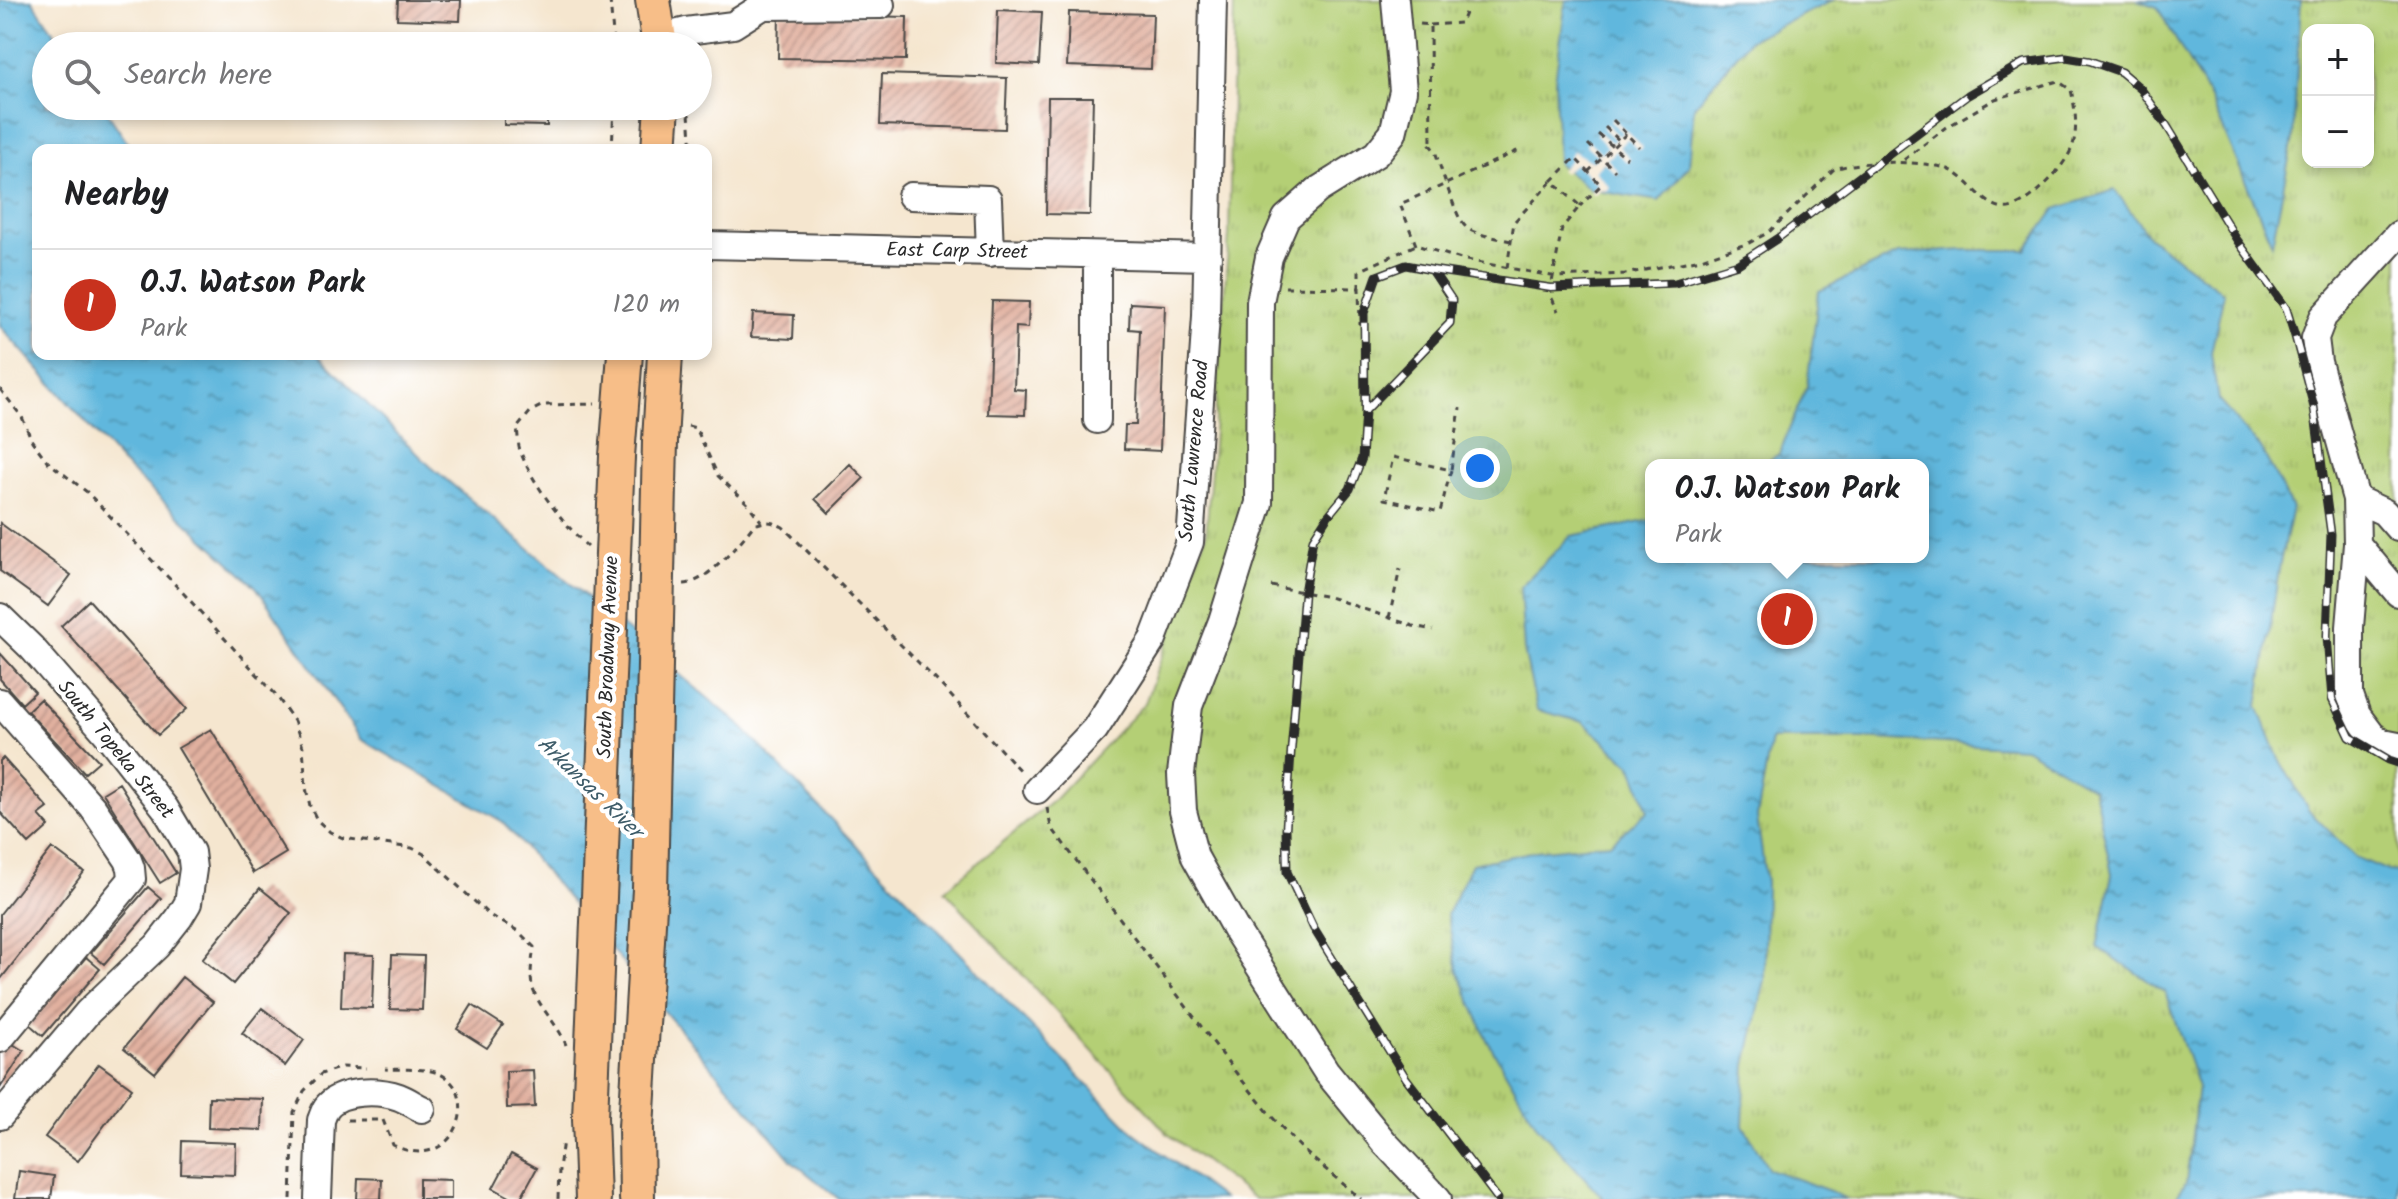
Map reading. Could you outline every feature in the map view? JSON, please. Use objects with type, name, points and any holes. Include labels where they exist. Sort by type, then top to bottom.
[{"type":"main road","points":[[653,0],[658,32]]},
{"type":"main road","points":[[659,144],[661,120]]},
{"type":"main road","name":"South Broadway Avenue","points":[[593,1199],[577,1126],[625,360]]},
{"type":"main road","points":[[637,1199],[636,1128],[650,889],[665,360]]},
{"type":"street","name":"South Lawrence Road","points":[[1037,790],[1095,729],[1153,639],[1190,542],[1206,316],[1213,0]]},
{"type":"street","points":[[684,32],[733,25],[763,6],[881,5]]},
{"type":"street","points":[[1396,12],[1403,91],[1393,133],[1376,154],[1318,190],[1286,218],[1269,257],[1260,302],[1259,503],[1222,621],[1189,706],[1181,774],[1183,811],[1195,857],[1236,930],[1326,1071],[1384,1142],[1438,1199]]},
{"type":"street","points":[[911,196],[988,199],[990,253]]},
{"type":"street","points":[[2398,235],[2323,317],[2315,338],[2321,375],[2356,499],[2350,695],[2357,715],[2372,735],[2383,743],[2398,746]]},
{"type":"street","name":"East Carp Street","points":[[712,245],[1208,257]]},
{"type":"street","points":[[1097,255],[1097,420]]},
{"type":"street","points":[[2356,499],[2384,512],[2398,528]]},
{"type":"street","points":[[2357,544],[2398,593]]},
{"type":"street","name":"South Topeka Street","points":[[0,617],[32,648],[106,733],[165,808],[191,852],[193,869],[188,903],[179,918],[157,946],[88,1012],[0,1116]]},
{"type":"street","points":[[0,702],[93,808],[128,860],[132,879],[0,1039]]},
{"type":"street","points":[[318,1199],[321,1120],[326,1108],[336,1099],[374,1093],[397,1096],[422,1109]]},
{"type":"path","points":[[610,0],[613,32]]},
{"type":"path","points":[[1396,12],[1430,25],[1461,23],[1467,8]]},
{"type":"path","points":[[1430,25],[1431,147]]},
{"type":"path","points":[[1360,325],[1359,271],[1416,245],[1461,259],[1552,276],[1625,274],[1701,259],[1749,243],[1769,232],[1833,170],[1846,164],[1901,162],[1948,169],[1996,206],[2008,209],[2052,179],[2073,145],[2076,113],[2071,90],[2058,81],[1995,99],[1947,127],[1901,162]]},
{"type":"path","points":[[612,144],[613,120]]},
{"type":"path","points":[[690,120],[692,144]]},
{"type":"path","points":[[1613,120],[1639,147]]},
{"type":"path","points":[[1605,127],[1620,141]]},
{"type":"path","points":[[1598,134],[1627,158]]},
{"type":"path","points":[[1588,172],[1626,134]]},
{"type":"path","points":[[1426,140],[1435,151],[1461,223],[1469,232],[1511,241]]},
{"type":"path","points":[[1588,144],[1615,171]]},
{"type":"path","points":[[1416,245],[1400,204],[1519,150]]},
{"type":"path","points":[[1507,268],[1514,222],[1575,158],[1601,185],[1562,228],[1550,294],[1558,311]]},
{"type":"path","points":[[1552,181],[1580,206]]},
{"type":"path","points":[[1263,286],[1359,288]]},
{"type":"path","points":[[0,389],[22,417],[32,441],[48,462],[87,492],[276,695],[294,721],[303,747],[306,788],[317,820],[330,832],[343,838],[412,848],[424,854],[489,915],[518,931],[534,947],[531,973],[533,992],[562,1037],[569,1055]]},
{"type":"path","points":[[588,547],[571,531],[534,477],[519,447],[517,428],[531,411],[543,405],[599,404]]},
{"type":"path","points":[[1438,520],[1451,470],[1460,408]]},
{"type":"path","points":[[661,430],[696,428],[718,476],[761,521]]},
{"type":"path","points":[[1440,512],[1384,499],[1393,457],[1451,470]]},
{"type":"path","points":[[673,581],[694,583],[761,521],[783,527],[941,685],[1045,798],[1051,827],[1237,1074],[1304,1151],[1361,1199]]},
{"type":"path","points":[[1389,618],[1400,569]]},
{"type":"path","points":[[1271,586],[1329,597],[1433,630]]},
{"type":"path","points":[[291,1199],[294,1112],[304,1091],[321,1074],[342,1067],[436,1072],[457,1091],[461,1110],[457,1131],[446,1144],[426,1151],[407,1152],[393,1145],[383,1120],[344,1119]]},
{"type":"path","points":[[558,1199],[559,1169],[577,1126]]},
{"type":"green space","points":[[1234,0],[2398,0],[2398,1199],[1255,1199],[1168,1134],[945,890],[1055,799],[1145,703],[1206,536],[1229,235]]},
{"type":"water","name":"Arkansas River","points":[[0,0],[32,0],[54,32],[32,32],[32,120],[112,120],[128,144],[32,144],[32,360],[323,360],[430,466],[739,724],[1132,1131],[1223,1199],[839,1199],[792,1161],[503,822],[361,739],[256,587],[121,462],[0,326]]},
{"type":"water","points":[[1566,0],[1834,0],[1749,40],[1694,107],[1689,166],[1659,201],[1591,190],[1558,164],[1555,81]]},
{"type":"water","points":[[2137,0],[2301,0],[2293,139],[2272,244],[2211,100],[2157,7]]},
{"type":"water","points":[[2115,190],[2149,237],[2224,293],[2211,353],[2218,400],[2261,448],[2292,508],[2280,563],[2258,706],[2279,759],[2309,811],[2355,857],[2398,872],[2398,1199],[2175,1199],[2186,1182],[2198,1087],[2165,992],[2097,947],[2112,874],[2094,789],[2025,748],[1877,739],[1771,739],[1757,817],[1766,882],[1765,980],[1746,1065],[1743,1125],[1769,1169],[1846,1199],[1604,1199],[1537,1126],[1487,1040],[1458,971],[1447,914],[1472,864],[1536,851],[1611,843],[1648,811],[1632,766],[1583,722],[1537,710],[1524,650],[1520,587],[1571,536],[1645,521],[1645,563],[1929,563],[1929,459],[1771,459],[1779,454],[1807,386],[1819,291],[1898,254],[2026,250],[2055,209]]},
{"type":"pier","points":[[1613,118],[1643,147],[1639,150],[1627,138],[1619,147],[1630,158],[1627,162],[1615,151],[1607,159],[1618,171],[1616,174],[1604,162],[1595,171],[1610,187],[1595,195],[1590,194],[1597,184],[1576,164],[1564,173],[1560,170],[1573,151],[1592,162],[1598,156],[1586,145],[1589,141],[1601,153],[1608,147],[1596,134],[1599,132],[1612,143],[1615,139],[1603,128],[1606,124],[1619,136],[1623,132],[1610,121]]},
{"type":"building","points":[[398,0],[461,0],[460,21],[397,19]]},
{"type":"building","points":[[998,10],[1042,12],[1039,65],[996,63]]},
{"type":"building","points":[[1069,12],[1153,14],[1151,69],[1067,66]]},
{"type":"building","points":[[779,14],[907,17],[906,60],[778,58]]},
{"type":"building","points":[[882,74],[1007,78],[1005,129],[880,125]]},
{"type":"building","points":[[1048,97],[1093,97],[1090,215],[1046,214]]},
{"type":"building","points":[[504,120],[547,120],[547,126],[504,125]]},
{"type":"building","points":[[992,301],[1029,302],[1028,328],[1016,327],[1014,389],[1026,390],[1025,415],[988,414]]},
{"type":"building","points":[[1130,303],[1165,305],[1160,451],[1124,449],[1125,425],[1136,425],[1140,330],[1129,329]]},
{"type":"building","points":[[753,313],[794,315],[793,339],[751,337]]},
{"type":"building","points":[[850,464],[864,478],[829,513],[815,499]]},
{"type":"building","points":[[0,523],[71,575],[48,606],[0,571]]},
{"type":"building","points":[[89,600],[187,709],[158,735],[61,626]]},
{"type":"building","points":[[0,653],[35,692],[22,704],[0,679]]},
{"type":"building","points":[[40,699],[99,761],[85,773],[27,711]]},
{"type":"building","points":[[211,729],[286,853],[253,873],[178,748]]},
{"type":"building","points":[[3,758],[48,808],[39,815],[49,826],[29,844],[0,812],[0,761]]},
{"type":"building","points":[[119,783],[176,873],[160,883],[103,793]]},
{"type":"building","points":[[52,848],[84,872],[0,980],[0,914]]},
{"type":"building","points":[[148,887],[161,898],[104,964],[91,953]]},
{"type":"building","points":[[260,888],[291,913],[233,984],[202,959]]},
{"type":"building","points":[[343,954],[374,955],[372,1008],[341,1007]]},
{"type":"building","points":[[392,955],[424,956],[422,1010],[390,1009]]},
{"type":"building","points":[[86,957],[100,969],[43,1036],[29,1024]]},
{"type":"building","points":[[182,977],[213,1002],[155,1073],[124,1048]]},
{"type":"building","points":[[472,1005],[503,1025],[487,1048],[457,1029]]},
{"type":"building","points":[[262,1008],[304,1040],[285,1066],[242,1033]]},
{"type":"building","points":[[8,1041],[24,1051],[0,1088],[0,1054]]},
{"type":"building","points":[[99,1064],[132,1088],[78,1161],[45,1137]]},
{"type":"building","points":[[533,1070],[535,1107],[507,1108],[506,1071]]},
{"type":"building","points":[[209,1097],[263,1099],[262,1130],[208,1128]]},
{"type":"building","points":[[182,1141],[236,1143],[235,1175],[181,1173]]},
{"type":"building","points":[[511,1154],[537,1168],[520,1199],[513,1199],[493,1188]]},
{"type":"building","points":[[19,1171],[54,1176],[51,1199],[15,1199]]},
{"type":"building","points":[[358,1178],[382,1179],[381,1199],[357,1199]]},
{"type":"building","points":[[419,1179],[451,1180],[451,1199],[419,1199]]},
{"type":"railway","points":[[1432,270],[1551,288],[1675,283],[1738,264],[1778,238],[1968,95],[2023,63],[2066,57],[2090,61],[2121,72],[2141,89],[2167,126],[2237,240],[2286,308],[2314,407],[2331,534],[2327,636],[2332,699],[2350,737],[2398,763]]},
{"type":"railway","points":[[1365,411],[1450,323],[1452,300],[1432,270],[1406,265],[1377,276],[1364,313],[1362,458],[1350,489],[1313,539],[1304,593],[1286,829],[1287,872],[1314,929],[1406,1078],[1498,1199]]},
{"type":"place","name":"O.J. Watson Park","points":[[1787,619]]}]
